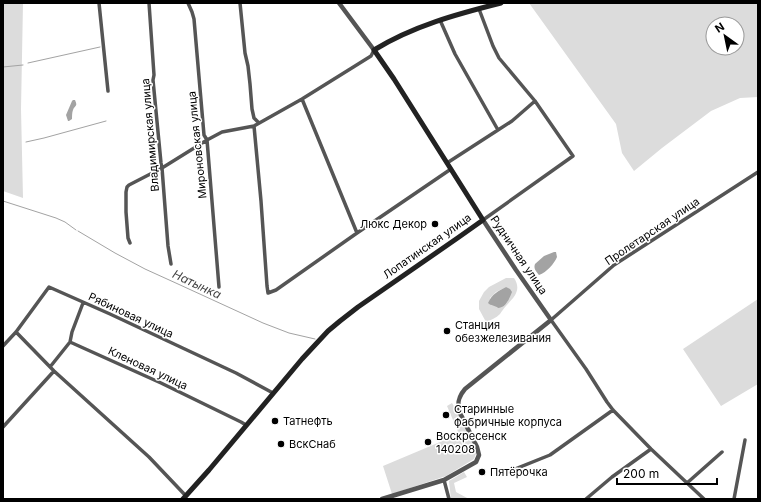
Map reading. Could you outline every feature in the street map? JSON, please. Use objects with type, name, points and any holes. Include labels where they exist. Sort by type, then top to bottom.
[{"type":"main road","points":[[374,50],[392,40],[440,20],[501,3]]},
{"type":"main road","name":"Рудничная улица","points":[[374,50],[448,163],[483,220]]},
{"type":"main road","name":"Лопатинская улица","points":[[184,497],[209,470],[320,338],[340,321],[483,220]]},
{"type":"street","points":[[99,3],[108,91]]},
{"type":"street","name":"Владимирская улица","points":[[148,3],[154,75],[153,80],[168,246],[171,264]]},
{"type":"street","name":"Мироновская улица","points":[[188,3],[194,15],[204,135],[207,140],[219,288]]},
{"type":"street","points":[[240,3],[252,110],[254,118],[259,123]]},
{"type":"street","name":"Рудничная улица","points":[[339,3],[374,50]]},
{"type":"street","name":"Лопатинская улица","points":[[479,9],[492,46],[535,101],[573,156],[483,220]]},
{"type":"street","points":[[440,20],[455,54],[498,130]]},
{"type":"street","points":[[130,243],[128,238],[126,192],[127,187],[132,183],[162,168],[222,132],[254,126],[302,99],[371,56],[374,50]]},
{"type":"street","points":[[302,99],[357,232]]},
{"type":"street","points":[[448,163],[512,121],[535,101]]},
{"type":"street","points":[[254,126],[268,293],[276,290],[357,232],[451,169]]},
{"type":"street","name":"Пролетарская улица","points":[[382,499],[444,480],[476,462],[479,455],[477,447],[458,405],[460,394],[551,320],[614,265],[758,172]]},
{"type":"street","name":"Рудничная улица","points":[[483,220],[613,410],[704,499]]},
{"type":"street","name":"Рябиновая улица","points":[[3,346],[16,332],[49,287],[249,379],[274,393]]},
{"type":"street","points":[[50,367],[70,342],[83,302]]},
{"type":"street","points":[[16,332],[54,371],[149,457],[184,497]]},
{"type":"street","name":"Кленовая улица","points":[[70,342],[161,383],[246,425]]},
{"type":"street","points":[[3,427],[54,371]]},
{"type":"street","points":[[499,473],[503,474],[550,455],[613,410]]},
{"type":"street","points":[[734,499],[745,440]]},
{"type":"street","points":[[586,499],[612,477],[652,449]]},
{"type":"street","points":[[687,483],[722,452]]},
{"type":"street","points":[[444,480],[449,499]]},
{"type":"shaded area","points":[[3,3],[23,3],[21,109],[23,198],[3,191]]},
{"type":"shaded area","points":[[529,3],[758,3],[758,97],[740,98],[711,111],[634,171],[622,153],[616,124]]},
{"type":"shaded area","points":[[73,100],[75,100],[76,105],[73,111],[72,119],[68,121],[66,115]]},
{"type":"shaded area","points":[[556,252],[557,257],[554,262],[547,270],[539,275],[535,269],[535,264],[544,256]]},
{"type":"shaded area","points":[[506,278],[514,278],[517,290],[500,314],[486,322],[479,309],[479,301],[489,287]],"holes":[[[506,287],[508,301],[503,307],[498,308],[490,298],[496,292]]]},
{"type":"shaded area","points":[[506,287],[512,292],[505,305],[498,308],[488,303],[493,295]]},
{"type":"shaded area","points":[[758,299],[758,384],[721,406],[683,349]]},
{"type":"shaded area","points":[[452,403],[466,426],[477,451],[474,459],[446,476],[392,494],[383,466],[459,434],[447,406]]},
{"type":"shaded area","points":[[464,472],[467,477],[454,483],[456,492],[469,499],[451,499],[449,481]]},
{"type":"waterway","points":[[28,63],[100,47]]},
{"type":"waterway","points":[[3,67],[23,65]]},
{"type":"waterway","points":[[26,142],[106,121]]},
{"type":"waterway","name":"Натынка","points":[[3,201],[56,218],[65,222],[76,230]]},
{"type":"waterway","name":"Натынка","points":[[78,231],[145,269],[263,323],[289,333],[315,339]]},
{"type":"place","name":"Люкс Декор","points":[[435,224]]},
{"type":"place","name":"Станция обезжелезивания","points":[[447,331]]},
{"type":"place","name":"Старинные фабричные корпуса","points":[[446,415]]},
{"type":"place","name":"Татнефть","points":[[275,421]]},
{"type":"place","name":"Воскресенск 140208","points":[[428,442]]},
{"type":"place","name":"ВскСнаб","points":[[281,444]]},
{"type":"place","name":"Пятёрочка","points":[[482,472]]}]
